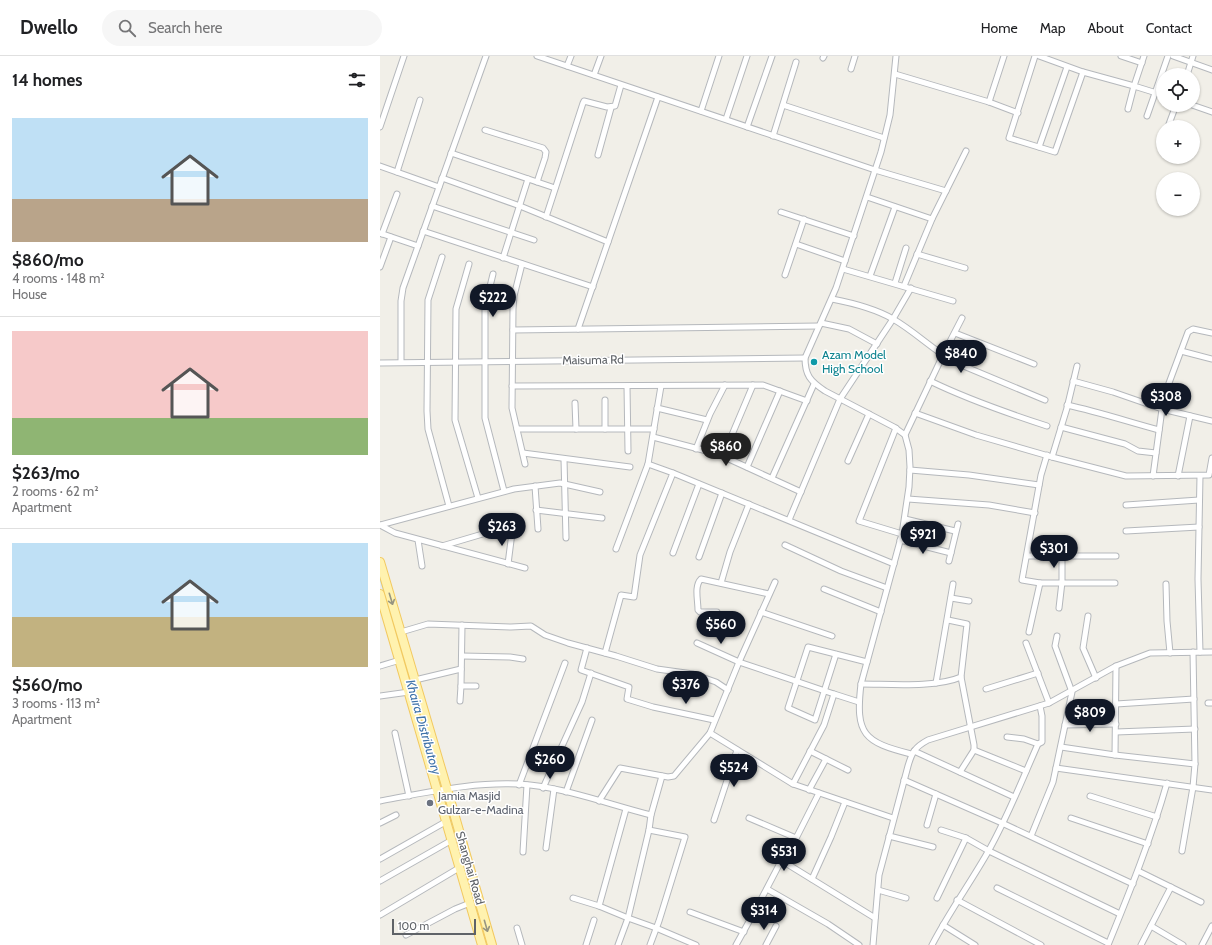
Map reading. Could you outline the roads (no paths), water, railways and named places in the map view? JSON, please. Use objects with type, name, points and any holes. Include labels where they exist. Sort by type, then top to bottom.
[{"type":"main road","name":"Shanghai Road","points":[[380,562],[415,680],[443,790],[447,821],[459,868],[482,945]]},
{"type":"main road","name":"Shanghai Road","points":[[380,594],[409,692],[443,790],[492,945]]},
{"type":"street","points":[[380,127],[404,56]]},
{"type":"street","points":[[401,362],[403,288],[486,56]]},
{"type":"street","points":[[539,56],[875,170],[946,191]]},
{"type":"street","points":[[568,66],[570,56]]},
{"type":"street","points":[[594,75],[601,56]]},
{"type":"street","points":[[701,111],[719,56]]},
{"type":"street","points":[[726,119],[747,56]]},
{"type":"street","points":[[747,127],[772,56]]},
{"type":"street","points":[[851,69],[855,56]]},
{"type":"street","points":[[896,56],[890,115],[867,197],[832,299],[805,358],[807,375],[814,384],[896,428],[905,435],[909,450],[910,470],[905,519],[861,684],[859,717],[863,730],[872,740],[886,748],[913,753],[960,772],[1014,797]]},
{"type":"street","points":[[989,102],[1004,56]]},
{"type":"street","points":[[1035,56],[1010,138],[1055,152],[1083,72]]},
{"type":"street","points":[[1039,56],[1083,72],[1155,93]]},
{"type":"street","points":[[1121,56],[1142,63]]},
{"type":"street","points":[[1128,109],[1144,56]]},
{"type":"street","points":[[1147,116],[1168,56]]},
{"type":"street","points":[[1173,56],[1212,70]]},
{"type":"street","points":[[1189,68],[1193,56]]},
{"type":"street","points":[[773,136],[796,62]]},
{"type":"street","points":[[1039,147],[1067,66]]},
{"type":"street","points":[[895,74],[989,102],[1018,113]]},
{"type":"street","points":[[598,155],[611,108],[615,106],[621,85]]},
{"type":"street","points":[[578,329],[658,97]]},
{"type":"street","points":[[397,172],[420,100]]},
{"type":"street","points":[[546,217],[582,103],[584,101],[611,108]]},
{"type":"street","points":[[783,105],[884,138]]},
{"type":"street","points":[[1200,108],[1212,112]]},
{"type":"street","points":[[485,130],[543,148],[546,152],[545,158],[537,182]]},
{"type":"street","points":[[904,286],[932,219],[966,151]]},
{"type":"street","points":[[451,153],[555,188]]},
{"type":"street","points":[[380,166],[439,186]]},
{"type":"street","points":[[442,178],[520,206],[608,242]]},
{"type":"street","points":[[503,258],[528,179]]},
{"type":"street","points":[[397,194],[381,233],[418,246]]},
{"type":"street","points":[[867,197],[932,219]]},
{"type":"street","points":[[432,206],[534,240]]},
{"type":"street","points":[[870,276],[895,206]]},
{"type":"street","points":[[781,212],[854,236]]},
{"type":"street","points":[[785,275],[804,219]]},
{"type":"street","points":[[423,231],[592,287]]},
{"type":"street","points":[[380,267],[391,237]]},
{"type":"street","points":[[796,244],[845,261]]},
{"type":"street","points":[[895,283],[906,248]]},
{"type":"street","points":[[917,254],[965,268]]},
{"type":"street","points":[[442,257],[428,300],[428,428],[449,506]]},
{"type":"street","points":[[469,264],[456,309],[455,420],[478,498]]},
{"type":"street","points":[[522,264],[514,296],[512,330],[512,408],[525,464]]},
{"type":"street","points":[[843,269],[953,301]]},
{"type":"street","points":[[493,274],[485,307],[485,418],[504,492]]},
{"type":"street","points":[[789,520],[840,399],[894,319],[911,288]]},
{"type":"street","points":[[832,299],[873,309],[894,319],[942,355],[954,362],[1045,400]]},
{"type":"street","points":[[905,435],[942,355],[962,318]]},
{"type":"street","points":[[512,330],[820,325],[849,329],[877,344]]},
{"type":"street","points":[[1153,476],[1162,409],[1180,351],[1190,330],[1193,329],[1212,333]]},
{"type":"street","points":[[955,333],[1034,364]]},
{"type":"street","points":[[1180,351],[1212,359]]},
{"type":"street","name":"Maisuma Rd","points":[[380,363],[805,358]]},
{"type":"street","points":[[1077,366],[1061,427],[1041,475],[1022,580],[1040,583],[1115,582]]},
{"type":"street","points":[[930,381],[1004,412],[1047,426]]},
{"type":"street","points":[[1073,381],[1113,392],[1162,409],[1212,421]]},
{"type":"street","points":[[772,478],[814,384]]},
{"type":"street","points":[[723,456],[752,385]]},
{"type":"street","points":[[512,386],[763,385],[807,401]]},
{"type":"street","points":[[627,386],[628,451]]},
{"type":"street","points":[[616,549],[648,464],[661,386]]},
{"type":"street","points":[[696,449],[707,420],[725,386]]},
{"type":"street","points":[[747,467],[780,391]]},
{"type":"street","points":[[605,400],[605,429]]},
{"type":"street","points":[[576,403],[576,429]]},
{"type":"street","points":[[1067,405],[1097,411],[1112,417],[1159,430]]},
{"type":"street","points":[[657,408],[707,420]]},
{"type":"street","points":[[915,413],[976,435],[1126,476],[1211,475],[1212,458]]},
{"type":"street","points":[[848,461],[869,414]]},
{"type":"street","points":[[1178,476],[1190,416]]},
{"type":"street","points":[[1061,427],[1125,444],[1138,451],[1156,453]]},
{"type":"street","points":[[896,428],[859,522],[902,534]]},
{"type":"street","points":[[517,429],[654,429]]},
{"type":"street","points":[[653,437],[723,456],[801,492]]},
{"type":"street","points":[[523,453],[630,467]]},
{"type":"street","points":[[564,458],[566,538]]},
{"type":"street","points":[[648,464],[789,520],[894,564]]},
{"type":"street","points":[[910,470],[969,475],[1039,485]]},
{"type":"street","points":[[605,653],[621,595],[634,597],[640,555],[673,474]]},
{"type":"street","points":[[1200,476],[1198,578],[1200,652]]},
{"type":"street","points":[[380,525],[478,498],[535,486],[560,483],[600,492]]},
{"type":"street","points":[[673,553],[699,484]]},
{"type":"street","points":[[535,486],[538,529]]},
{"type":"street","points":[[699,557],[722,493]]},
{"type":"street","points":[[908,499],[989,505],[1035,513]]},
{"type":"street","points":[[1126,505],[1200,500]]},
{"type":"street","points":[[721,583],[730,552],[749,504]]},
{"type":"street","points":[[536,510],[602,518]]},
{"type":"street","points":[[905,519],[955,531]]},
{"type":"street","points":[[949,561],[955,531],[958,524]]},
{"type":"street","points":[[380,525],[395,534],[525,568]]},
{"type":"street","points":[[441,546],[513,525],[508,564]]},
{"type":"street","points":[[1126,530],[1199,527]]},
{"type":"street","points":[[418,540],[422,566]]},
{"type":"street","points":[[900,540],[951,553]]},
{"type":"street","points":[[785,545],[841,571],[887,588]]},
{"type":"street","points":[[1027,556],[1116,556]]},
{"type":"street","points":[[1059,608],[1062,582],[1062,556]]},
{"type":"street","points":[[717,612],[700,612],[698,610],[697,592],[698,582],[701,579],[769,594]]},
{"type":"street","points":[[599,801],[620,768],[668,777],[674,776],[710,732],[739,662],[775,582]]},
{"type":"street","points":[[1029,632],[1040,583]]},
{"type":"street","points":[[936,683],[953,584]]},
{"type":"street","points":[[1166,584],[1170,653]]},
{"type":"street","points":[[824,589],[881,612]]},
{"type":"street","points":[[951,598],[969,601]]},
{"type":"street","points":[[761,612],[832,636]]},
{"type":"street","points":[[1088,616],[1084,648],[1096,678]]},
{"type":"street","points":[[948,620],[967,624],[960,677],[971,727],[974,750],[960,772]]},
{"type":"street","points":[[401,632],[428,624],[511,627],[531,626],[545,635],[568,643],[657,669],[693,674],[716,682],[728,690]]},
{"type":"street","points":[[460,701],[462,625]]},
{"type":"street","points":[[1031,836],[1053,782],[1072,692],[1055,646],[1057,636]]},
{"type":"street","points":[[697,643],[739,662],[859,702]]},
{"type":"street","points":[[1026,643],[1049,703]]},
{"type":"street","points":[[836,654],[815,720],[788,708],[808,647],[836,654],[867,662]]},
{"type":"street","points":[[587,648],[581,670],[629,687],[627,699],[653,707],[714,720]]},
{"type":"street","points":[[1182,851],[1193,787],[1195,764],[1193,652]]},
{"type":"street","points":[[873,945],[879,875],[904,780],[913,753],[918,745],[928,740],[1049,703],[1072,692],[1116,666],[1150,653],[1212,652]]},
{"type":"street","points":[[462,656],[510,657],[522,659]]},
{"type":"street","points":[[380,666],[400,660]]},
{"type":"street","points":[[519,785],[565,663]]},
{"type":"street","points":[[1115,755],[1116,666]]},
{"type":"street","points":[[415,680],[461,669]]},
{"type":"street","points":[[543,788],[582,702],[591,673]]},
{"type":"street","points":[[986,690],[1038,674]]},
{"type":"street","points":[[861,684],[936,683],[952,681],[960,677]]},
{"type":"street","points":[[461,686],[476,686]]},
{"type":"street","points":[[380,696],[409,692]]},
{"type":"street","points":[[793,784],[824,725],[834,694]]},
{"type":"street","points":[[1116,704],[1194,699]]},
{"type":"street","points":[[932,945],[957,900],[989,851],[1038,744],[1042,742],[1043,738],[1040,706]]},
{"type":"street","points":[[566,792],[592,720]]},
{"type":"street","points":[[1065,725],[1116,724]]},
{"type":"street","points":[[1116,732],[1195,729]]},
{"type":"street","points":[[710,732],[793,784],[893,818]]},
{"type":"street","points":[[395,733],[409,796]]},
{"type":"street","points":[[1006,737],[1024,739],[1038,744]]},
{"type":"street","points":[[1061,746],[1115,755],[1195,764]]},
{"type":"street","points":[[714,820],[737,750]]},
{"type":"street","points":[[974,750],[1026,771]]},
{"type":"street","points":[[810,751],[848,770]]},
{"type":"street","points":[[809,790],[826,759]]},
{"type":"street","points":[[1056,768],[1212,790]]},
{"type":"street","points":[[618,945],[628,918],[649,830],[651,815],[662,776]]},
{"type":"street","points":[[904,780],[1031,836],[1133,884]]},
{"type":"street","points":[[997,888],[1108,944],[1138,872],[1167,783]]},
{"type":"street","points":[[380,801],[443,790],[503,784],[527,785],[554,789],[651,815]]},
{"type":"street","points":[[523,852],[527,785]]},
{"type":"street","points":[[546,848],[554,789]]},
{"type":"street","points":[[736,945],[767,889],[778,865],[784,862],[819,793]]},
{"type":"street","points":[[927,825],[936,794]]},
{"type":"street","points":[[1090,796],[1157,817]]},
{"type":"street","points":[[812,879],[832,837],[845,802]]},
{"type":"street","points":[[599,906],[626,809]]},
{"type":"street","points":[[380,824],[396,815]]},
{"type":"street","points":[[749,818],[796,838]]},
{"type":"street","points":[[1071,818],[1148,844]]},
{"type":"street","points":[[380,859],[447,821]]},
{"type":"street","points":[[649,830],[685,837],[650,945]]},
{"type":"street","points":[[941,830],[966,838],[989,851],[1120,914]]},
{"type":"street","points":[[889,836],[932,847]]},
{"type":"street","points":[[937,898],[966,838]]},
{"type":"street","points":[[380,881],[452,840]]},
{"type":"street","points":[[784,862],[875,918]]},
{"type":"street","points":[[380,915],[459,868]]},
{"type":"street","points":[[1138,872],[1201,902]]},
{"type":"street","points":[[1141,945],[1171,887]]},
{"type":"street","points":[[767,889],[828,924],[858,945]]},
{"type":"street","points":[[878,890],[906,898]]},
{"type":"street","points":[[573,898],[599,906],[696,945]]},
{"type":"street","points":[[957,900],[1041,945]]},
{"type":"street","points":[[406,935],[455,909],[470,903]]},
{"type":"street","points":[[690,912],[744,932]]},
{"type":"street","points":[[586,945],[594,920]]},
{"type":"street","points":[[943,925],[975,945]]},
{"type":"street","points":[[766,945],[776,926]]},
{"type":"street","points":[[1151,926],[1182,945]]},
{"type":"street","points":[[1202,945],[1212,926]]},
{"type":"street","points":[[517,928],[522,945]]},
{"type":"waterway","name":"Khaira Distributory","points":[[380,578],[482,925]]},
{"type":"place","name":"Azam Model High School","points":[[814,362]]},
{"type":"place","name":"Jamia Masjid Gulzar-e-Madina","points":[[430,803]]}]
